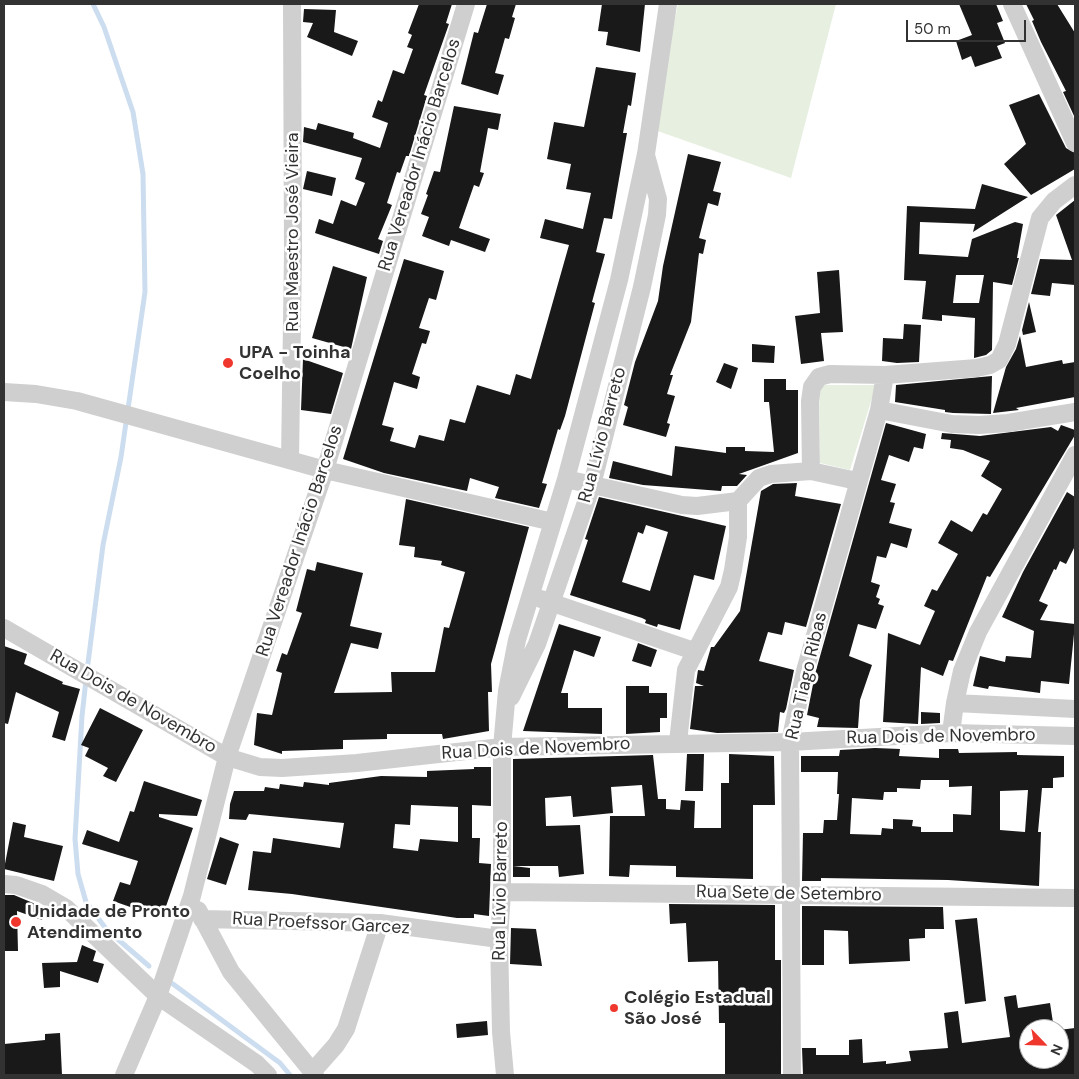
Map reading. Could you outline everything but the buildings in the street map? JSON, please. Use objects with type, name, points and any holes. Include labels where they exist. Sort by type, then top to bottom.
[{"type":"street","name":"Rua Maestro José Vieira","points":[[290,460],[293,233],[292,4]]},
{"type":"street","name":"Rua Vereador Inácio Barcelos","points":[[124,1075],[158,996],[192,896],[227,757],[325,470],[466,4]]},
{"type":"street","name":"Rua Lívio Barreto","points":[[505,1075],[501,1032],[499,939],[502,892],[502,747],[511,664],[530,594],[566,478],[619,280],[646,154],[668,4]]},
{"type":"street","points":[[1012,4],[1075,143]]},
{"type":"street","name":"Rua Lívio Barreto","points":[[506,707],[537,644],[592,485],[642,287],[657,215],[655,182],[646,154]]},
{"type":"street","points":[[811,471],[810,401],[814,381],[830,374],[885,375],[977,368],[990,365],[999,360],[1007,344],[1040,218],[1054,201],[1075,185]]},
{"type":"street","name":"Rua Tiago Ribas","points":[[792,1075],[790,742],[806,671],[857,481],[879,410],[885,375]]},
{"type":"street","points":[[4,392],[36,394],[77,401],[325,470],[552,522]]},
{"type":"street","points":[[879,410],[952,424],[979,425],[1008,423],[1075,412]]},
{"type":"street","points":[[951,733],[962,671],[978,632],[1075,455]]},
{"type":"street","points":[[566,478],[682,505],[738,501],[764,475],[811,471],[857,481]]},
{"type":"street","points":[[678,742],[686,670],[694,651],[709,628],[729,587],[737,550],[738,501]]},
{"type":"street","points":[[530,594],[694,651]]},
{"type":"street","name":"Rua Dois de Novembro","points":[[4,628],[227,757],[260,767],[282,768],[357,763],[502,747],[678,742],[790,742],[951,733],[1075,736]]},
{"type":"street","points":[[955,703],[1075,709]]},
{"type":"street","points":[[4,884],[16,885],[42,894],[66,908],[158,996],[257,1064],[268,1075]]},
{"type":"street","name":"Rua Sete de Setembro","points":[[502,892],[790,893],[1075,898]]},
{"type":"street","points":[[192,896],[202,919],[231,972],[314,1073],[336,1046],[346,1029],[380,923]]},
{"type":"street","name":"Rua Proefssor Garcez","points":[[202,919],[380,923],[499,939]]},
{"type":"green space","points":[[678,4],[836,4],[791,178],[652,129]]},
{"type":"green space","points":[[819,385],[876,385],[850,470],[820,463]]},
{"type":"waterway","points":[[87,671],[103,545],[121,457],[145,292],[143,174],[133,112],[104,27],[93,4]]},
{"type":"waterway","points":[[86,680],[82,716],[75,839],[78,874],[86,902],[107,930],[149,966]]},
{"type":"waterway","points":[[173,984],[280,1063],[290,1075]]},
{"type":"place","name":"UPA - Toinha Coelho","points":[[228,363]]},
{"type":"place","name":"Unidade de Pronto Atendimento","points":[[16,922]]},
{"type":"place","name":"Colégio Estadual São José","points":[[614,1008]]}]
